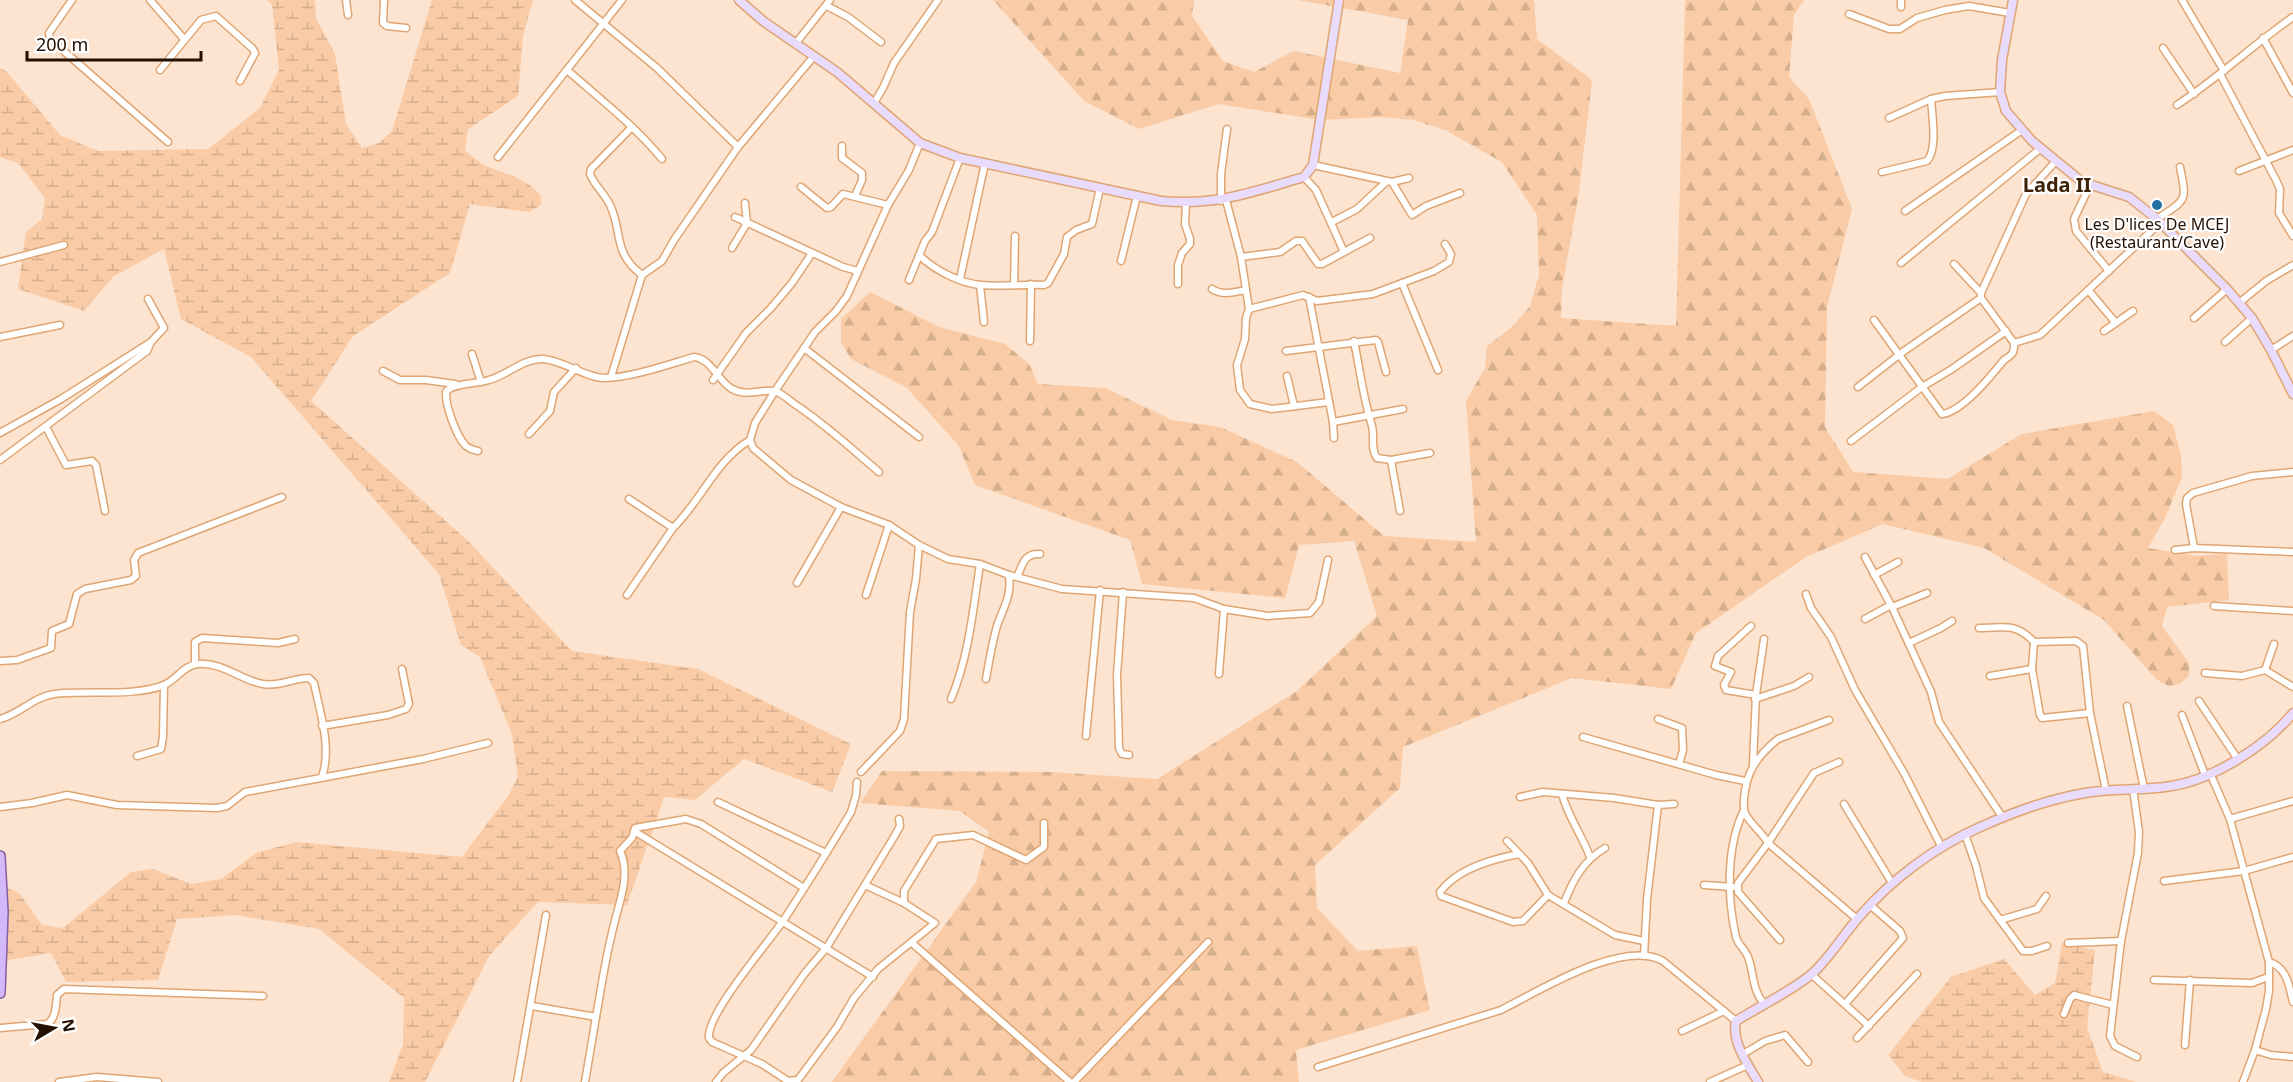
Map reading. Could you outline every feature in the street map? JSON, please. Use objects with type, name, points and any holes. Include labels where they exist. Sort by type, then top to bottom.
[{"type":"main road","points":[[0,856],[3,912],[0,993]]},
{"type":"street","points":[[72,0],[49,33],[50,39],[168,142]]},
{"type":"street","points":[[150,0],[184,39]]},
{"type":"street","points":[[346,0],[348,15]]},
{"type":"street","points":[[384,0],[383,23],[387,26],[406,28]]},
{"type":"street","points":[[575,0],[657,69],[738,147]]},
{"type":"street","points":[[498,157],[622,0]]},
{"type":"street","points":[[739,0],[874,103],[920,143],[960,158],[1161,201],[1186,203],[1224,200],[1304,177],[1313,165],[1339,0]]},
{"type":"street","points":[[874,103],[884,88],[894,63],[938,0]]},
{"type":"street","points":[[2013,0],[2002,60],[2000,92],[2006,111],[2032,141],[2082,182],[2129,197],[2159,220],[2227,289],[2252,318],[2293,394]]},
{"type":"street","points":[[2185,1],[2267,160],[2280,189],[2279,213],[2293,236]]},
{"type":"street","points":[[796,43],[829,3],[881,42]]},
{"type":"street","points":[[1849,14],[1889,29],[1900,29],[1917,18],[1969,6],[2010,13]]},
{"type":"street","points":[[160,70],[201,20],[216,16],[255,53],[240,81]]},
{"type":"street","points":[[2177,105],[2293,17]]},
{"type":"street","points":[[2263,38],[2293,93]]},
{"type":"street","points":[[2163,48],[2194,94]]},
{"type":"street","points":[[611,377],[642,275],[662,261],[738,147],[814,56]]},
{"type":"street","points":[[567,70],[632,127],[662,159]]},
{"type":"street","points":[[1889,118],[1931,99],[2000,92]]},
{"type":"street","points":[[1882,172],[1927,161],[1932,155],[1934,147],[1931,99]]},
{"type":"street","points":[[632,127],[591,169],[590,174],[612,209],[625,256],[634,269],[642,275]]},
{"type":"street","points":[[1227,129],[1221,174],[1224,200],[1241,257],[1249,309],[1245,339],[1237,361],[1240,390],[1250,404],[1257,407],[1272,409],[1329,402]]},
{"type":"street","points":[[1905,211],[2022,130]]},
{"type":"street","points":[[920,143],[909,170],[888,205],[847,296],[815,332],[755,423],[750,440],[753,448],[791,480],[841,507],[889,525],[919,545],[948,559],[980,564],[1013,576],[1062,589],[1194,597],[1224,609],[1268,615],[1310,613],[1316,609],[1319,602],[1328,560]]},
{"type":"street","points":[[842,146],[842,158],[862,173],[863,177],[855,196]]},
{"type":"street","points":[[1901,263],[2041,148]]},
{"type":"street","points":[[2240,171],[2293,150]]},
{"type":"street","points":[[909,280],[932,232],[960,158]]},
{"type":"street","points":[[1858,387],[1981,295],[2026,194],[2055,162]]},
{"type":"street","points":[[960,279],[985,163]]},
{"type":"street","points":[[1313,165],[1389,182],[1409,178]]},
{"type":"street","points":[[2014,343],[2040,335],[2089,291],[2159,220],[2181,203],[2185,192],[2180,167]]},
{"type":"street","points":[[1304,177],[1316,190],[1344,252]]},
{"type":"street","points":[[1389,182],[1412,215],[1426,206],[1460,193]]},
{"type":"street","points":[[1332,222],[1357,209],[1389,182]]},
{"type":"street","points":[[2090,185],[2074,219],[2074,225],[2076,231],[2109,270]]},
{"type":"street","points":[[801,188],[826,208],[831,207],[843,194],[888,205]]},
{"type":"street","points":[[919,255],[932,266],[980,285],[1048,283],[1064,254],[1067,237],[1076,230],[1092,224],[1100,188]]},
{"type":"street","points":[[1121,261],[1137,196]]},
{"type":"street","points":[[732,248],[747,223],[745,203]]},
{"type":"street","points":[[1178,284],[1178,265],[1182,253],[1190,244],[1185,224],[1186,203]]},
{"type":"street","points":[[735,217],[843,267],[858,271]]},
{"type":"street","points":[[1014,284],[1015,236]]},
{"type":"street","points":[[1241,257],[1280,252],[1296,241],[1302,241],[1318,264],[1370,238]]},
{"type":"street","points":[[1249,309],[1303,295],[1317,301],[1373,294],[1434,271],[1449,262],[1451,254],[1445,244]]},
{"type":"street","points":[[0,262],[64,245]]},
{"type":"street","points":[[714,377],[732,356],[746,333],[792,283],[812,253]]},
{"type":"street","points":[[1874,320],[1937,410],[1942,414],[1948,413],[1965,402],[2004,360],[2012,355],[2014,343],[1981,295],[1954,264]]},
{"type":"street","points":[[2239,303],[2266,281],[2293,265]]},
{"type":"street","points":[[1402,283],[1438,370]]},
{"type":"street","points":[[1030,341],[1031,284]]},
{"type":"street","points":[[980,285],[984,322]]},
{"type":"street","points":[[2194,318],[2227,289]]},
{"type":"street","points":[[1212,290],[1226,294],[1246,290]]},
{"type":"street","points":[[2089,291],[2115,322]]},
{"type":"street","points":[[1309,297],[1320,346],[1334,438]]},
{"type":"street","points":[[0,433],[61,399],[151,342],[164,328],[148,299]]},
{"type":"street","points":[[2104,331],[2133,311]]},
{"type":"street","points":[[2225,342],[2252,318]]},
{"type":"street","points":[[0,337],[60,325]]},
{"type":"street","points":[[1851,441],[1922,387],[2006,331]]},
{"type":"street","points":[[2271,350],[2293,336]]},
{"type":"street","points":[[1286,351],[1373,339],[1378,342],[1386,372]]},
{"type":"street","points":[[1354,341],[1367,416],[1373,428],[1374,454],[1377,458],[1391,460],[1430,453]]},
{"type":"street","points":[[0,460],[147,351],[151,342]]},
{"type":"street","points":[[804,348],[919,437]]},
{"type":"street","points":[[472,354],[481,382]]},
{"type":"street","points":[[478,451],[464,444],[445,400],[448,388],[491,380],[531,360],[544,359],[603,378],[694,357],[702,358],[714,377],[733,389],[744,393],[775,391],[826,425],[879,472]]},
{"type":"street","points":[[530,434],[550,411],[554,392],[576,368]]},
{"type":"street","points":[[383,371],[399,380],[433,381],[461,386]]},
{"type":"street","points":[[1287,376],[1294,406]]},
{"type":"street","points":[[1333,422],[1403,409]]},
{"type":"street","points":[[46,427],[66,465],[92,460],[96,465],[105,511]]},
{"type":"street","points":[[627,595],[672,528],[711,478],[741,446],[750,440]]},
{"type":"street","points":[[1391,460],[1400,511]]},
{"type":"street","points":[[2194,548],[2186,504],[2187,498],[2193,493],[2252,476],[2293,472]]},
{"type":"street","points":[[0,661],[17,660],[51,648],[52,631],[69,624],[77,594],[86,589],[132,580],[136,576],[134,560],[138,553],[282,497]]},
{"type":"street","points":[[628,499],[672,528]]},
{"type":"street","points":[[797,583],[841,507]]},
{"type":"street","points":[[866,595],[889,525]]},
{"type":"street","points":[[861,772],[900,731],[903,719],[910,612],[919,545]]},
{"type":"street","points":[[2175,550],[2194,548],[2293,552]]},
{"type":"street","points":[[986,679],[997,625],[1008,600],[1013,576],[1027,556],[1040,554]]},
{"type":"street","points":[[1865,557],[1891,606],[1931,692],[1939,723],[2003,818]]},
{"type":"street","points":[[1874,575],[1898,562]]},
{"type":"street","points":[[951,699],[962,673],[967,651],[980,564]]},
{"type":"street","points":[[1086,736],[1100,590]]},
{"type":"street","points":[[1123,592],[1117,675],[1119,748],[1122,754],[1130,755]]},
{"type":"street","points":[[1865,619],[1891,606],[1927,593]]},
{"type":"street","points":[[1806,594],[1811,608],[1831,637],[1855,690],[1904,773],[1942,848]]},
{"type":"street","points":[[2214,606],[2293,611]]},
{"type":"street","points":[[1219,674],[1224,609]]},
{"type":"street","points":[[1909,643],[1952,621]]},
{"type":"street","points":[[1751,626],[1718,656],[1715,666],[1731,672],[1724,685],[1726,690],[1756,697],[1794,686],[1809,677]]},
{"type":"street","points":[[1979,628],[2014,627],[2024,631],[2034,642],[2032,669],[2038,711],[2043,718],[2090,713]]},
{"type":"street","points":[[195,664],[195,642],[202,638],[278,643],[295,639]]},
{"type":"street","points":[[1753,764],[1756,697],[1764,639]]},
{"type":"street","points":[[2034,642],[2039,640],[2081,642],[2083,646],[2090,713],[2106,791]]},
{"type":"street","points":[[2265,670],[2274,644]]},
{"type":"street","points":[[0,719],[23,709],[40,697],[54,694],[126,691],[164,685],[195,664],[220,666],[262,684],[309,678],[314,683],[326,754],[322,777]]},
{"type":"street","points":[[322,726],[388,715],[406,709],[409,704],[402,669]]},
{"type":"street","points":[[1990,676],[2032,669]]},
{"type":"street","points":[[2205,673],[2242,676],[2265,670],[2293,687]]},
{"type":"street","points":[[137,756],[160,749],[164,736],[164,685]]},
{"type":"street","points":[[2199,700],[2237,758]]},
{"type":"street","points":[[2127,706],[2144,789]]},
{"type":"street","points":[[1758,1082],[1743,1054],[1734,1029],[1736,1021],[1811,974],[1829,956],[1870,905],[1892,884],[1942,848],[1965,834],[2003,818],[2071,795],[2173,786],[2208,774],[2261,744],[2293,713]]},
{"type":"street","points":[[2182,715],[2230,819],[2269,962],[2269,991],[2255,1050],[2243,1082]]},
{"type":"street","points":[[1658,718],[1682,728],[1683,750],[1679,764]]},
{"type":"street","points":[[1764,1004],[1757,996],[1747,955],[1736,938],[1731,856],[1739,820],[1744,810],[1745,781],[1753,764],[1778,739],[1829,720]]},
{"type":"street","points":[[1583,737],[1745,781]]},
{"type":"street","points":[[0,807],[67,795],[117,804],[217,808],[227,806],[245,792],[423,759],[488,743]]},
{"type":"street","points":[[1733,887],[1768,843],[1814,773],[1839,762]]},
{"type":"street","points":[[857,782],[854,805],[783,921],[735,985],[708,1033],[712,1042],[746,1056],[788,1081],[798,1080],[837,1028],[854,998],[894,954],[912,943],[934,923],[904,903],[865,885]]},
{"type":"street","points":[[2133,789],[2139,832],[2133,888],[2121,940],[2110,1036],[2115,1046],[2137,1056]]},
{"type":"street","points":[[1520,797],[1543,792],[1614,798],[1658,805],[1674,804]]},
{"type":"street","points":[[1562,794],[1566,812],[1590,857]]},
{"type":"street","points":[[2230,819],[2293,801]]},
{"type":"street","points":[[718,802],[826,853]]},
{"type":"street","points":[[1844,804],[1892,884]]},
{"type":"street","points":[[1644,956],[1658,805]]},
{"type":"street","points":[[1744,810],[1747,817],[1764,834],[1768,843],[1857,919]]},
{"type":"street","points":[[585,1082],[612,931],[622,900],[626,862],[620,851],[632,838],[635,828],[686,819],[700,824],[804,888]]},
{"type":"street","points":[[716,1082],[723,1073],[746,1056],[805,973],[827,947],[900,826],[899,819]]},
{"type":"street","points":[[904,903],[903,891],[936,839],[973,835],[1026,860],[1044,848],[1044,823]]},
{"type":"street","points":[[634,831],[873,977]]},
{"type":"street","points":[[1965,834],[1984,898],[2000,920],[2023,951],[2032,951],[2047,946]]},
{"type":"street","points":[[1507,841],[1528,863],[1548,895],[1616,935],[1644,941]]},
{"type":"street","points":[[1564,903],[1573,881],[1590,857],[1605,849]]},
{"type":"street","points":[[1519,854],[1482,863],[1456,877],[1440,892],[1441,896],[1518,922],[1523,921],[1548,895]]},
{"type":"street","points":[[2164,880],[2244,871],[2293,857]]},
{"type":"street","points":[[1704,885],[1733,887],[1780,940]]},
{"type":"street","points":[[2000,920],[2037,909],[2046,896]]},
{"type":"street","points":[[1845,1004],[1903,938],[1900,931],[1870,905]]},
{"type":"street","points":[[517,1082],[546,915]]},
{"type":"street","points":[[2068,943],[2121,940]]},
{"type":"street","points":[[912,943],[1072,1082],[1208,942]]},
{"type":"street","points":[[1318,1067],[1501,1010],[1528,997],[1543,986],[1601,963],[1644,956],[1656,957],[1664,961],[1736,1021]]},
{"type":"street","points":[[2269,962],[2276,964],[2290,977],[2293,1002]]},
{"type":"street","points":[[1811,974],[1869,1026]]},
{"type":"street","points":[[1857,1038],[1917,974]]},
{"type":"street","points":[[2154,980],[2252,983],[2268,977]]},
{"type":"street","points":[[2185,1045],[2190,980]]},
{"type":"street","points":[[0,1028],[51,1022],[57,995],[64,989],[263,996]]},
{"type":"street","points":[[2064,1014],[2074,995],[2113,1005]]},
{"type":"street","points":[[532,1006],[596,1017]]},
{"type":"street","points":[[1682,1031],[1724,1011]]},
{"type":"street","points":[[1743,1054],[1765,1041],[1785,1035],[1808,1062]]},
{"type":"street","points":[[2255,1050],[2271,1055],[2293,1057]]},
{"type":"street","points":[[1710,1082],[1748,1065]]},
{"type":"street","points":[[59,1082],[97,1077],[158,1082]]},
{"type":"green space","points":[[267,0],[315,0],[316,18],[335,54],[346,124],[362,148],[379,143],[392,131],[432,0],[533,0],[523,36],[518,96],[468,129],[465,150],[484,165],[529,184],[541,196],[541,205],[529,212],[470,204],[450,273],[353,336],[311,401],[468,541],[572,651],[698,669],[851,744],[832,792],[744,759],[695,800],[664,797],[627,905],[538,902],[489,956],[425,1082],[389,1082],[403,1044],[404,998],[319,929],[235,915],[177,919],[158,980],[66,982],[51,953],[8,960],[0,969],[0,885],[19,893],[42,925],[63,928],[131,872],[153,869],[191,884],[221,879],[256,853],[296,842],[462,857],[508,796],[518,777],[512,734],[480,657],[461,645],[439,574],[251,357],[181,319],[164,249],[114,276],[84,311],[18,289],[26,232],[42,219],[45,198],[18,163],[0,157],[0,68],[7,72],[60,135],[98,151],[208,149],[260,108],[279,70],[272,5]]},
{"type":"green space","points":[[993,0],[1194,0],[1192,16],[1223,61],[1254,72],[1294,51],[1400,73],[1408,20],[1298,0],[1534,0],[1537,39],[1592,80],[1579,192],[1562,289],[1561,318],[1676,326],[1685,0],[1804,0],[1794,15],[1789,77],[1809,99],[1852,209],[1827,307],[1825,427],[1853,472],[1947,479],[2022,434],[2154,411],[2173,425],[2181,455],[2182,477],[2165,518],[2148,548],[2197,556],[2227,554],[2229,600],[2167,607],[2162,626],[2189,663],[2189,676],[2179,684],[2168,686],[2156,679],[2104,620],[1984,548],[1883,524],[1806,557],[1696,633],[1671,689],[1572,678],[1403,747],[1400,788],[1315,865],[1317,908],[1358,951],[1417,946],[1430,1010],[1296,1050],[1299,1082],[832,1082],[976,882],[989,832],[960,811],[860,803],[882,771],[1052,772],[1157,779],[1297,691],[1377,616],[1354,541],[1299,545],[1285,598],[1142,584],[1130,540],[975,485],[959,446],[906,387],[851,359],[841,342],[841,319],[870,292],[939,327],[1005,344],[1029,364],[1038,384],[1105,388],[1172,420],[1220,427],[1297,462],[1384,536],[1476,542],[1466,401],[1485,368],[1487,346],[1511,328],[1530,306],[1539,275],[1537,215],[1502,162],[1445,130],[1413,120],[1382,117],[1320,120],[1219,104],[1139,129],[1084,101]]},
{"type":"green space","points":[[2062,943],[2095,950],[2087,1028],[2103,1072],[2137,1082],[1922,1082],[1905,1076],[1888,1055],[1951,977],[2004,959],[2035,995],[2055,983]]},
{"type":"place","name":"Les D'lices De MCEJ (Restaurant/Cave)","points":[[2157,205]]},
{"type":"district","name":"Lada II","points":[[2057,185]]}]
